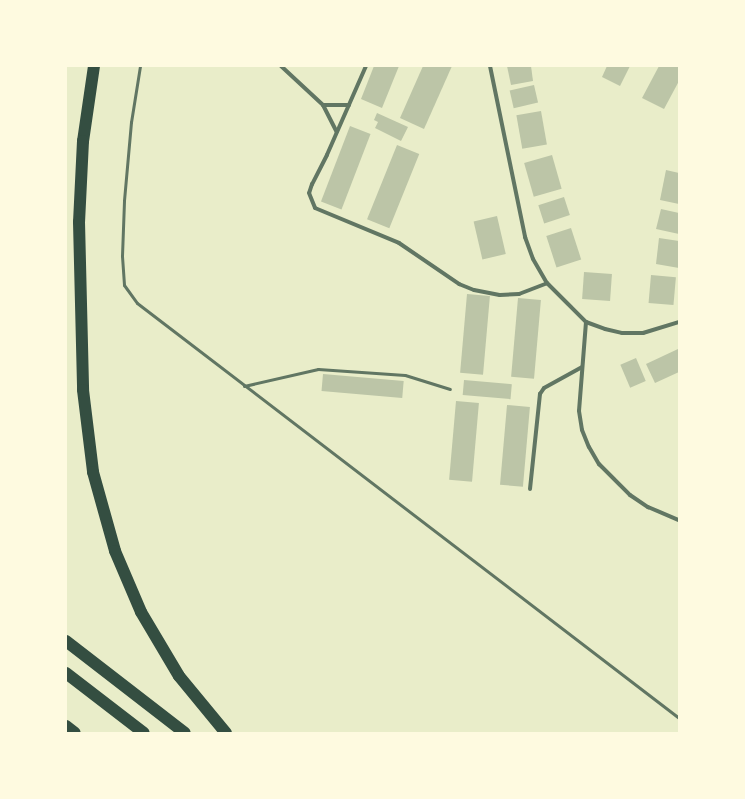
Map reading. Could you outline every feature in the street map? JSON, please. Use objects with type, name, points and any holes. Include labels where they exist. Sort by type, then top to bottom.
[{"type":"highway","points":[[94,66],[83,141],[79,216],[83,390],[93,472],[115,551],[141,612],[179,676],[226,733]]},
{"type":"highway","points":[[66,642],[185,733]]},
{"type":"highway","points":[[66,673],[144,733]]},
{"type":"highway","points":[[66,726],[75,733]]},
{"type":"street","points":[[281,66],[323,105],[338,132]]},
{"type":"street","points":[[366,66],[338,132],[312,184],[310,193],[315,208],[399,243],[459,284],[474,290],[500,295],[520,294],[547,282]]},
{"type":"street","points":[[490,66],[525,237],[533,259],[547,282],[586,322],[622,333],[643,333],[679,322]]},
{"type":"street","points":[[323,105],[349,105]]},
{"type":"street","points":[[586,322],[579,411],[582,430],[599,464],[630,494],[648,507],[679,520]]},
{"type":"street","points":[[530,489],[540,394],[544,388],[582,367]]},
{"type":"lane","points":[[140,66],[131,122],[124,201],[122,273],[124,285],[137,303],[679,718]]},
{"type":"lane","points":[[244,386],[318,369],[405,375],[450,389]]},
{"type":"building","points":[[374,66],[399,66],[382,108],[361,99]]},
{"type":"building","points":[[423,66],[452,66],[424,129],[400,118]]},
{"type":"building","points":[[507,66],[531,66],[533,81],[511,85]]},
{"type":"building","points":[[607,66],[630,66],[620,86],[602,77]]},
{"type":"building","points":[[659,66],[679,66],[679,81],[664,109],[642,98]]},
{"type":"building","points":[[534,85],[538,103],[514,108],[510,91]]},
{"type":"building","points":[[541,111],[547,144],[522,149],[516,115]]},
{"type":"building","points":[[377,113],[408,127],[401,141],[375,128],[378,122],[374,120]]},
{"type":"building","points":[[350,126],[371,134],[342,210],[321,202]]},
{"type":"building","points":[[397,145],[419,154],[389,228],[367,219]]},
{"type":"building","points":[[552,155],[562,189],[534,197],[524,163]]},
{"type":"building","points":[[666,170],[679,173],[679,204],[660,200]]},
{"type":"building","points":[[564,197],[570,215],[544,223],[538,205]]},
{"type":"building","points":[[661,209],[679,213],[679,234],[656,229]]},
{"type":"building","points":[[497,216],[506,254],[482,259],[474,221]]},
{"type":"building","points":[[571,228],[581,259],[556,267],[546,236]]},
{"type":"building","points":[[659,238],[679,241],[679,268],[656,264]]},
{"type":"building","points":[[584,272],[612,274],[610,301],[582,299]]},
{"type":"building","points":[[651,275],[676,277],[673,305],[649,303]]},
{"type":"building","points":[[467,294],[490,296],[483,375],[460,373]]},
{"type":"building","points":[[518,298],[541,300],[534,379],[511,377]]},
{"type":"building","points":[[678,349],[679,372],[655,383],[646,364]]},
{"type":"building","points":[[636,358],[646,381],[630,388],[620,365]]},
{"type":"building","points":[[323,374],[404,381],[402,398],[322,391]]},
{"type":"building","points":[[464,380],[512,384],[511,399],[463,395]]},
{"type":"building","points":[[456,401],[479,403],[472,482],[449,480]]},
{"type":"building","points":[[507,405],[530,407],[523,487],[500,485]]}]
